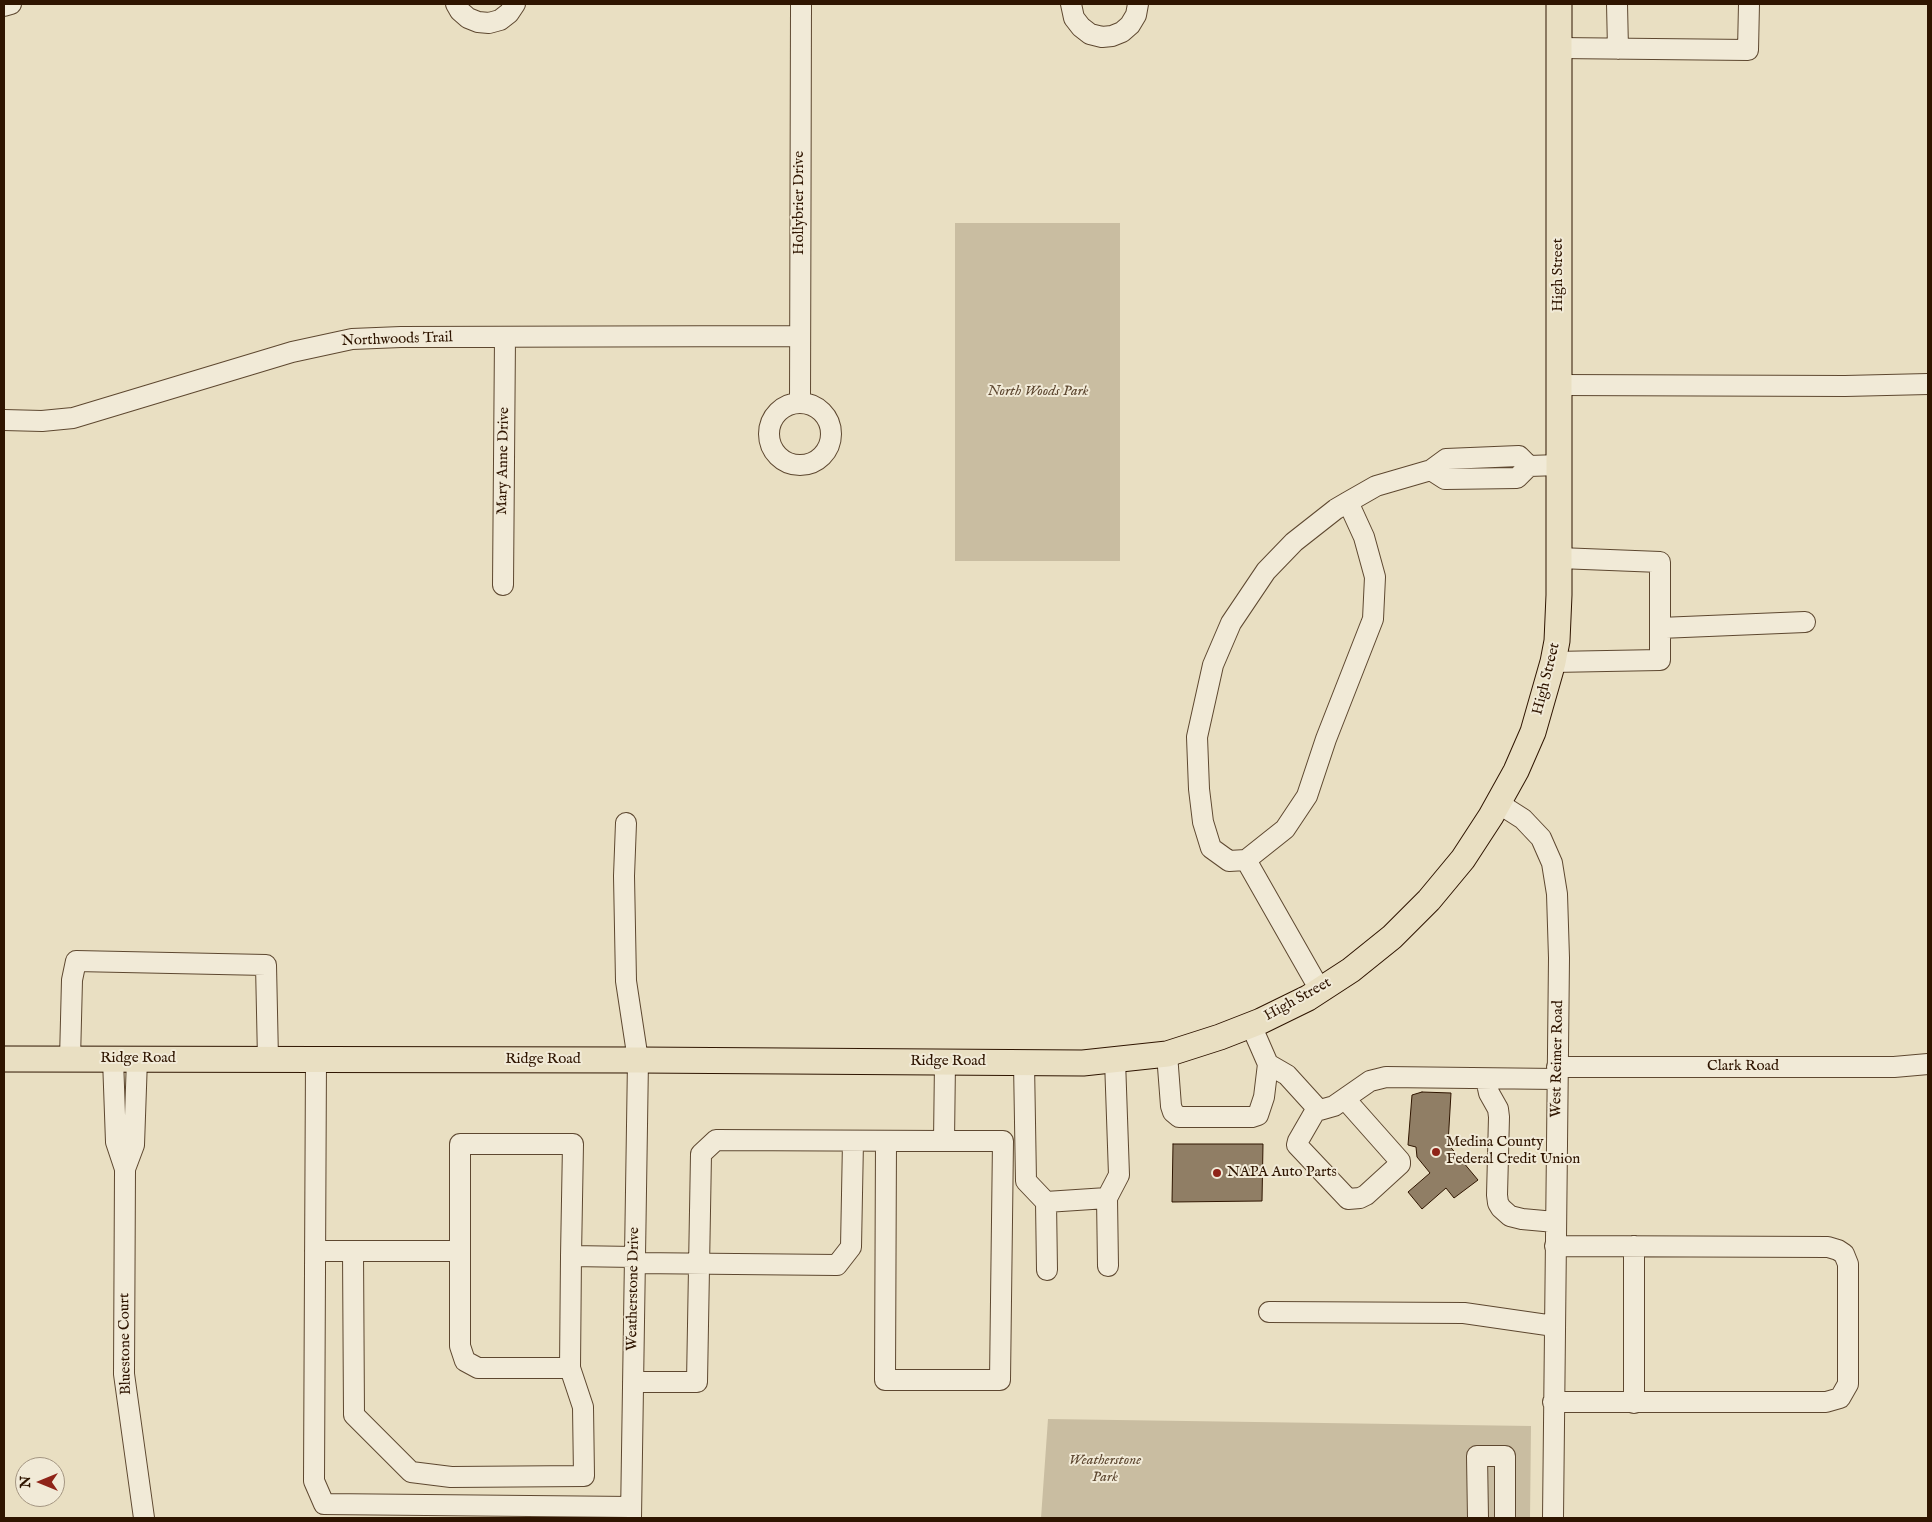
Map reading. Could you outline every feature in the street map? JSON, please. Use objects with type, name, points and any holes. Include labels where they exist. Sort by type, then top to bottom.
[{"type":"main road","name":"High Street","points":[[1083,1063],[1167,1054],[1251,1025],[1308,998],[1351,970],[1392,937],[1430,900],[1463,859],[1516,771],[1533,732],[1557,641],[1559,558],[1559,4]]},
{"type":"main road","name":"Ridge Road","points":[[4,1059],[1083,1063]]},
{"type":"street","points":[[4,6],[11,4]]},
{"type":"street","points":[[456,4],[460,11],[468,18],[478,22],[489,23],[500,20],[509,13],[515,4]]},
{"type":"street","name":"Hollybrier Drive","points":[[800,4],[800,402]]},
{"type":"street","points":[[1071,4],[1074,18],[1081,27],[1090,34],[1102,37],[1122,32],[1130,25],[1136,16],[1138,4]]},
{"type":"street","points":[[1617,4],[1618,49]]},
{"type":"street","points":[[1559,48],[1748,50],[1749,4]]},
{"type":"street","name":"Northwoods Trail","points":[[4,420],[42,422],[72,418],[292,352],[352,339],[401,337],[800,336]]},
{"type":"street","name":"Mary Anne Drive","points":[[503,585],[505,337]]},
{"type":"street","points":[[1559,385],[1844,386],[1928,384]]},
{"type":"street","points":[[1348,502],[1364,537],[1376,577],[1373,619],[1326,739],[1307,796],[1285,829],[1246,860],[1229,861],[1211,848],[1203,822],[1199,789],[1197,737],[1213,665],[1231,623],[1266,571],[1294,542],[1348,502],[1376,486],[1431,470],[1446,459],[1519,456],[1530,466],[1559,466]]},
{"type":"street","points":[[1553,662],[1660,660],[1660,562],[1559,558]]},
{"type":"street","points":[[1660,628],[1805,622]]},
{"type":"street","name":"West Reimer Road","points":[[1498,803],[1524,819],[1541,838],[1552,863],[1557,894],[1559,958],[1553,1518]]},
{"type":"street","name":"Weatherstone Drive","points":[[626,823],[624,876],[626,981],[638,1060],[631,1512]]},
{"type":"street","points":[[1246,860],[1320,990]]},
{"type":"street","points":[[70,1059],[72,980],[76,961],[266,965],[268,1059]]},
{"type":"street","points":[[1167,1054],[1171,1106],[1173,1112],[1179,1117],[1252,1117],[1258,1115],[1264,1097],[1268,1064],[1251,1025]]},
{"type":"street","name":"Bluestone Court","points":[[113,1059],[116,1142],[125,1169],[124,1374],[144,1518]]},
{"type":"street","name":"Bluestone Court","points":[[125,1169],[134,1145],[137,1059]]},
{"type":"street","points":[[316,1059],[314,1480],[324,1504],[631,1512]]},
{"type":"street","points":[[1108,1266],[1107,1198],[1119,1175],[1115,1060]]},
{"type":"street","points":[[944,1141],[945,1062]]},
{"type":"street","points":[[1024,1062],[1026,1181],[1046,1202],[1048,1270]]},
{"type":"street","points":[[1268,1064],[1287,1075],[1317,1108],[1297,1146],[1348,1199],[1360,1198],[1366,1196],[1400,1164],[1400,1161],[1345,1099]]},
{"type":"street","name":"Clark Road","points":[[1317,1108],[1329,1108],[1370,1081],[1386,1077],[1486,1079],[1557,1073],[1894,1067],[1928,1064]]},
{"type":"street","points":[[1486,1079],[1498,1109],[1499,1117],[1498,1203],[1510,1216],[1555,1222]]},
{"type":"street","points":[[633,1382],[697,1382],[701,1154],[716,1140],[1003,1141],[1000,1380],[885,1380],[886,1141]]},
{"type":"street","points":[[571,1256],[699,1264],[837,1265],[851,1247],[853,1141]]},
{"type":"street","points":[[353,1251],[354,1415],[411,1472],[451,1477],[584,1476],[582,1406],[570,1368],[573,1144],[460,1144],[460,1346],[465,1361],[478,1368],[570,1368]]},
{"type":"street","points":[[1046,1202],[1107,1198]]},
{"type":"street","points":[[1553,1402],[1826,1402],[1840,1398],[1848,1384],[1848,1264],[1844,1254],[1838,1250],[1828,1247],[1555,1246]]},
{"type":"street","points":[[1634,1246],[1634,1403]]},
{"type":"street","points":[[315,1251],[460,1251]]},
{"type":"street","points":[[1269,1312],[1464,1313],[1554,1326]]},
{"type":"street","points":[[1478,1518],[1477,1456],[1505,1456],[1505,1518]]},
{"type":"green space","name":"North Woods Park","points":[[955,223],[1120,223],[1120,561],[955,561]]},
{"type":"green space","name":"Weatherstone Park","points":[[1048,1419],[1531,1426],[1530,1518],[1041,1518]]},
{"type":"building","name":"Medina County Federal Credit Union","points":[[1422,1092],[1451,1093],[1448,1144],[1478,1180],[1454,1198],[1446,1188],[1422,1209],[1408,1192],[1430,1173],[1417,1157],[1416,1147],[1408,1145],[1412,1095]]},
{"type":"building","name":"NAPA Auto Parts","points":[[1173,1144],[1263,1144],[1262,1201],[1172,1202]]},
{"type":"place","name":"Medina County Federal Credit Union","points":[[1436,1152]]},
{"type":"place","name":"NAPA Auto Parts","points":[[1217,1173]]}]
